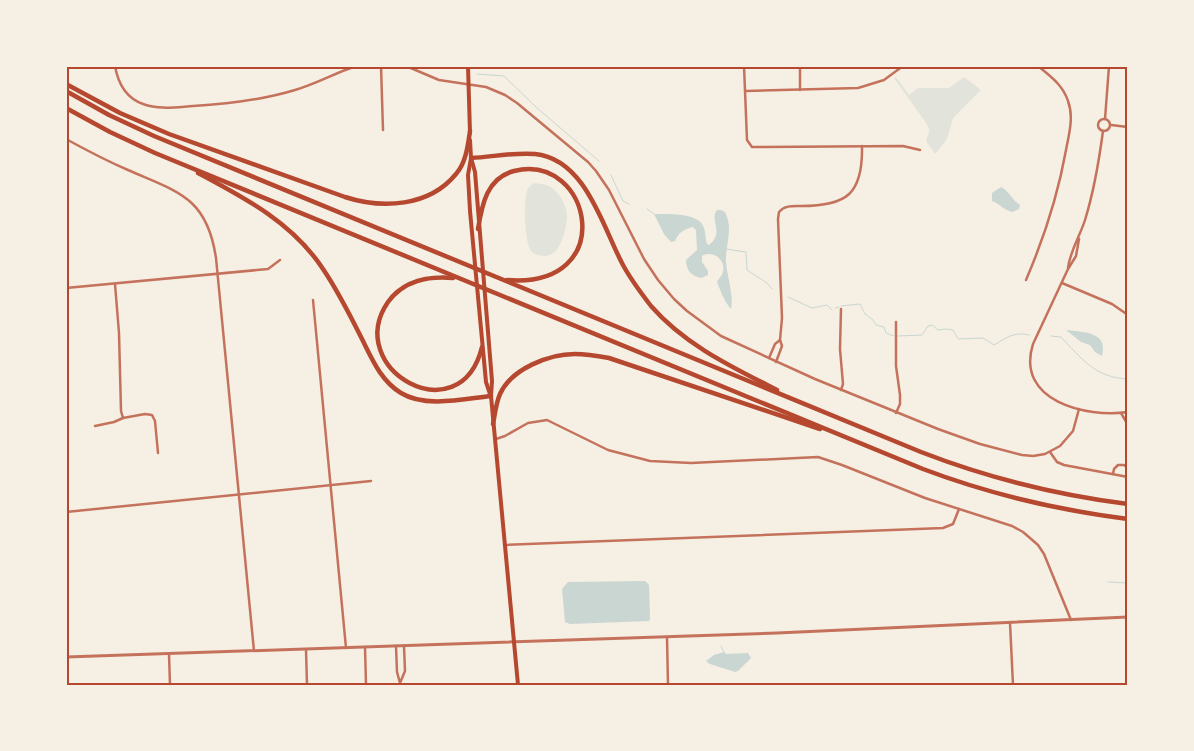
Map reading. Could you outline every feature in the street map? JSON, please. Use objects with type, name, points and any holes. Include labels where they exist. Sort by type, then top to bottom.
[{"type":"highway","points":[[66,84],[120,113],[175,136],[345,197],[376,204],[388,205],[407,202],[424,196],[442,186],[456,174],[462,165],[470,131]]},
{"type":"highway","points":[[66,91],[119,120],[154,136],[921,452],[980,473],[1058,492],[1128,504]]},
{"type":"highway","points":[[66,108],[117,136],[177,162],[935,473],[993,492],[1073,511],[1128,519]]},
{"type":"highway","points":[[471,158],[536,154],[548,157],[569,169],[587,192],[623,266],[633,282],[662,317],[684,337],[709,354],[803,403]]},
{"type":"highway","points":[[177,162],[262,208],[313,254],[335,288],[379,372],[398,391],[411,399],[430,402],[490,396]]},
{"type":"highway","points":[[478,229],[481,210],[488,190],[494,182],[509,172],[519,170],[543,171],[563,182],[575,198],[581,217],[581,239],[568,264],[561,270],[542,278],[525,280],[500,279]]},
{"type":"highway","points":[[459,278],[436,277],[416,281],[404,286],[392,297],[381,316],[379,346],[392,371],[407,382],[429,390],[450,388],[468,377],[475,368],[482,347]]},
{"type":"highway","points":[[493,424],[500,394],[506,385],[521,371],[558,356],[587,354],[609,358],[858,442]]},
{"type":"main road","points":[[468,66],[471,158],[468,174],[482,347],[493,424],[518,685]]},
{"type":"main road","points":[[471,158],[475,172],[478,229],[492,381],[490,396]]},
{"type":"street","points":[[115,66],[117,76],[123,88],[138,102],[157,107],[226,104],[257,100],[296,90],[356,66]]},
{"type":"street","points":[[381,66],[383,130]]},
{"type":"street","points":[[406,66],[439,80],[486,87],[510,98],[588,162],[604,182],[644,259],[674,299],[702,324],[721,336],[776,362],[896,413],[964,439],[1016,454],[1033,456],[1050,452],[1063,443],[1072,431],[1079,409]]},
{"type":"street","points":[[744,66],[747,140],[752,146],[903,146],[920,150]]},
{"type":"street","points":[[800,66],[800,90]]},
{"type":"street","points":[[745,90],[863,88],[884,80],[903,66]]},
{"type":"street","points":[[1026,280],[1054,204],[1065,157],[1070,122],[1070,108],[1065,94],[1057,83],[1038,66]]},
{"type":"street","points":[[1105,119],[1109,66]]},
{"type":"street","points":[[1105,119],[1111,125],[1128,127]]},
{"type":"street","points":[[1103,131],[1098,125],[1101,120],[1105,119]]},
{"type":"street","points":[[1103,131],[1109,129],[1111,125]]},
{"type":"street","points":[[1103,131],[1092,192],[1076,256],[1033,344],[1030,356],[1031,368],[1037,384],[1057,402],[1098,413],[1128,412]]},
{"type":"street","points":[[66,139],[113,164],[174,190],[193,203],[205,219],[211,232],[218,273],[254,651]]},
{"type":"street","points":[[776,362],[782,346],[780,340],[782,318],[778,219],[780,212],[784,207],[789,206],[828,205],[838,202],[846,196],[853,189],[860,175],[862,146]]},
{"type":"street","points":[[1068,269],[1071,254],[1079,239]]},
{"type":"street","points":[[66,288],[268,269],[280,260]]},
{"type":"street","points":[[1062,283],[1112,304],[1128,315]]},
{"type":"street","points":[[115,284],[120,339],[120,404],[124,418]]},
{"type":"street","points":[[313,300],[346,648]]},
{"type":"street","points":[[841,309],[842,390]]},
{"type":"street","points":[[896,322],[896,366],[900,404],[896,413]]},
{"type":"street","points":[[769,358],[775,344],[780,340]]},
{"type":"street","points":[[1121,413],[1128,424]]},
{"type":"street","points":[[95,426],[124,418],[145,414],[152,415],[155,421],[158,453]]},
{"type":"street","points":[[494,439],[505,436],[528,422],[547,420],[608,450],[650,461],[691,462],[818,457],[899,488],[1012,526],[1023,532],[1038,545],[1050,567],[1071,620]]},
{"type":"street","points":[[1050,452],[1060,464],[1128,477]]},
{"type":"street","points":[[1113,474],[1114,469],[1118,465],[1124,465],[1128,468]]},
{"type":"street","points":[[66,512],[371,481]]},
{"type":"street","points":[[504,546],[943,528],[953,524],[959,509]]},
{"type":"street","points":[[66,657],[667,637],[1128,617]]},
{"type":"street","points":[[1010,623],[1013,685]]},
{"type":"street","points":[[667,637],[668,685]]},
{"type":"street","points":[[396,646],[397,672],[400,684]]},
{"type":"street","points":[[400,684],[405,671],[404,646]]},
{"type":"street","points":[[365,647],[366,685]]},
{"type":"street","points":[[306,650],[307,685]]},
{"type":"street","points":[[169,654],[170,685]]},
{"type":"shaded area","points":[[896,77],[909,95],[918,88],[949,88],[964,77],[981,90],[953,118],[947,139],[935,154],[926,141],[929,132],[928,126],[894,78]]},
{"type":"shaded area","points":[[534,183],[546,185],[555,190],[563,201],[567,214],[562,241],[555,251],[546,256],[537,255],[532,252],[527,240],[525,201],[528,188]]},
{"type":"shaded area","points":[[1001,187],[1020,205],[1019,209],[1012,212],[992,201],[992,193]]},
{"type":"shaded area","points":[[717,210],[725,212],[729,225],[726,262],[731,292],[731,309],[717,282],[722,275],[723,267],[717,257],[710,254],[702,256],[702,262],[708,271],[708,275],[701,278],[694,276],[687,267],[686,260],[697,250],[696,230],[693,227],[687,229],[675,241],[671,242],[664,234],[654,214],[674,214],[696,219],[704,228],[706,242],[709,245],[716,236],[715,214]]},
{"type":"shaded area","points":[[1066,330],[1093,334],[1098,337],[1102,342],[1102,356],[1095,352],[1090,345],[1081,342]]},
{"type":"shaded area","points":[[645,581],[649,585],[649,621],[570,624],[565,622],[562,589],[568,582]]},
{"type":"shaded area","points":[[724,652],[726,654],[748,653],[751,658],[735,672],[706,661],[714,655]]},
{"type":"waterway","points":[[477,74],[504,76],[537,108],[599,161]]},
{"type":"waterway","points":[[611,175],[623,201],[629,204]]},
{"type":"waterway","points":[[647,209],[654,214]]},
{"type":"waterway","points":[[726,249],[746,252],[747,270],[767,283],[772,289]]},
{"type":"waterway","points":[[788,297],[812,308],[827,305],[832,310]]},
{"type":"waterway","points":[[841,306],[860,304],[865,314],[876,325],[884,327],[886,333],[894,336]]},
{"type":"waterway","points":[[835,308],[839,307]]},
{"type":"waterway","points":[[898,336],[922,335],[928,326],[932,325],[938,330],[953,330],[958,339],[983,338],[994,345],[1015,335],[1029,335]]},
{"type":"waterway","points":[[1051,336],[1061,337],[1082,359],[1098,371],[1116,378],[1128,379]]},
{"type":"waterway","points":[[1108,582],[1128,583]]},
{"type":"waterway","points":[[721,646],[724,652]]}]
